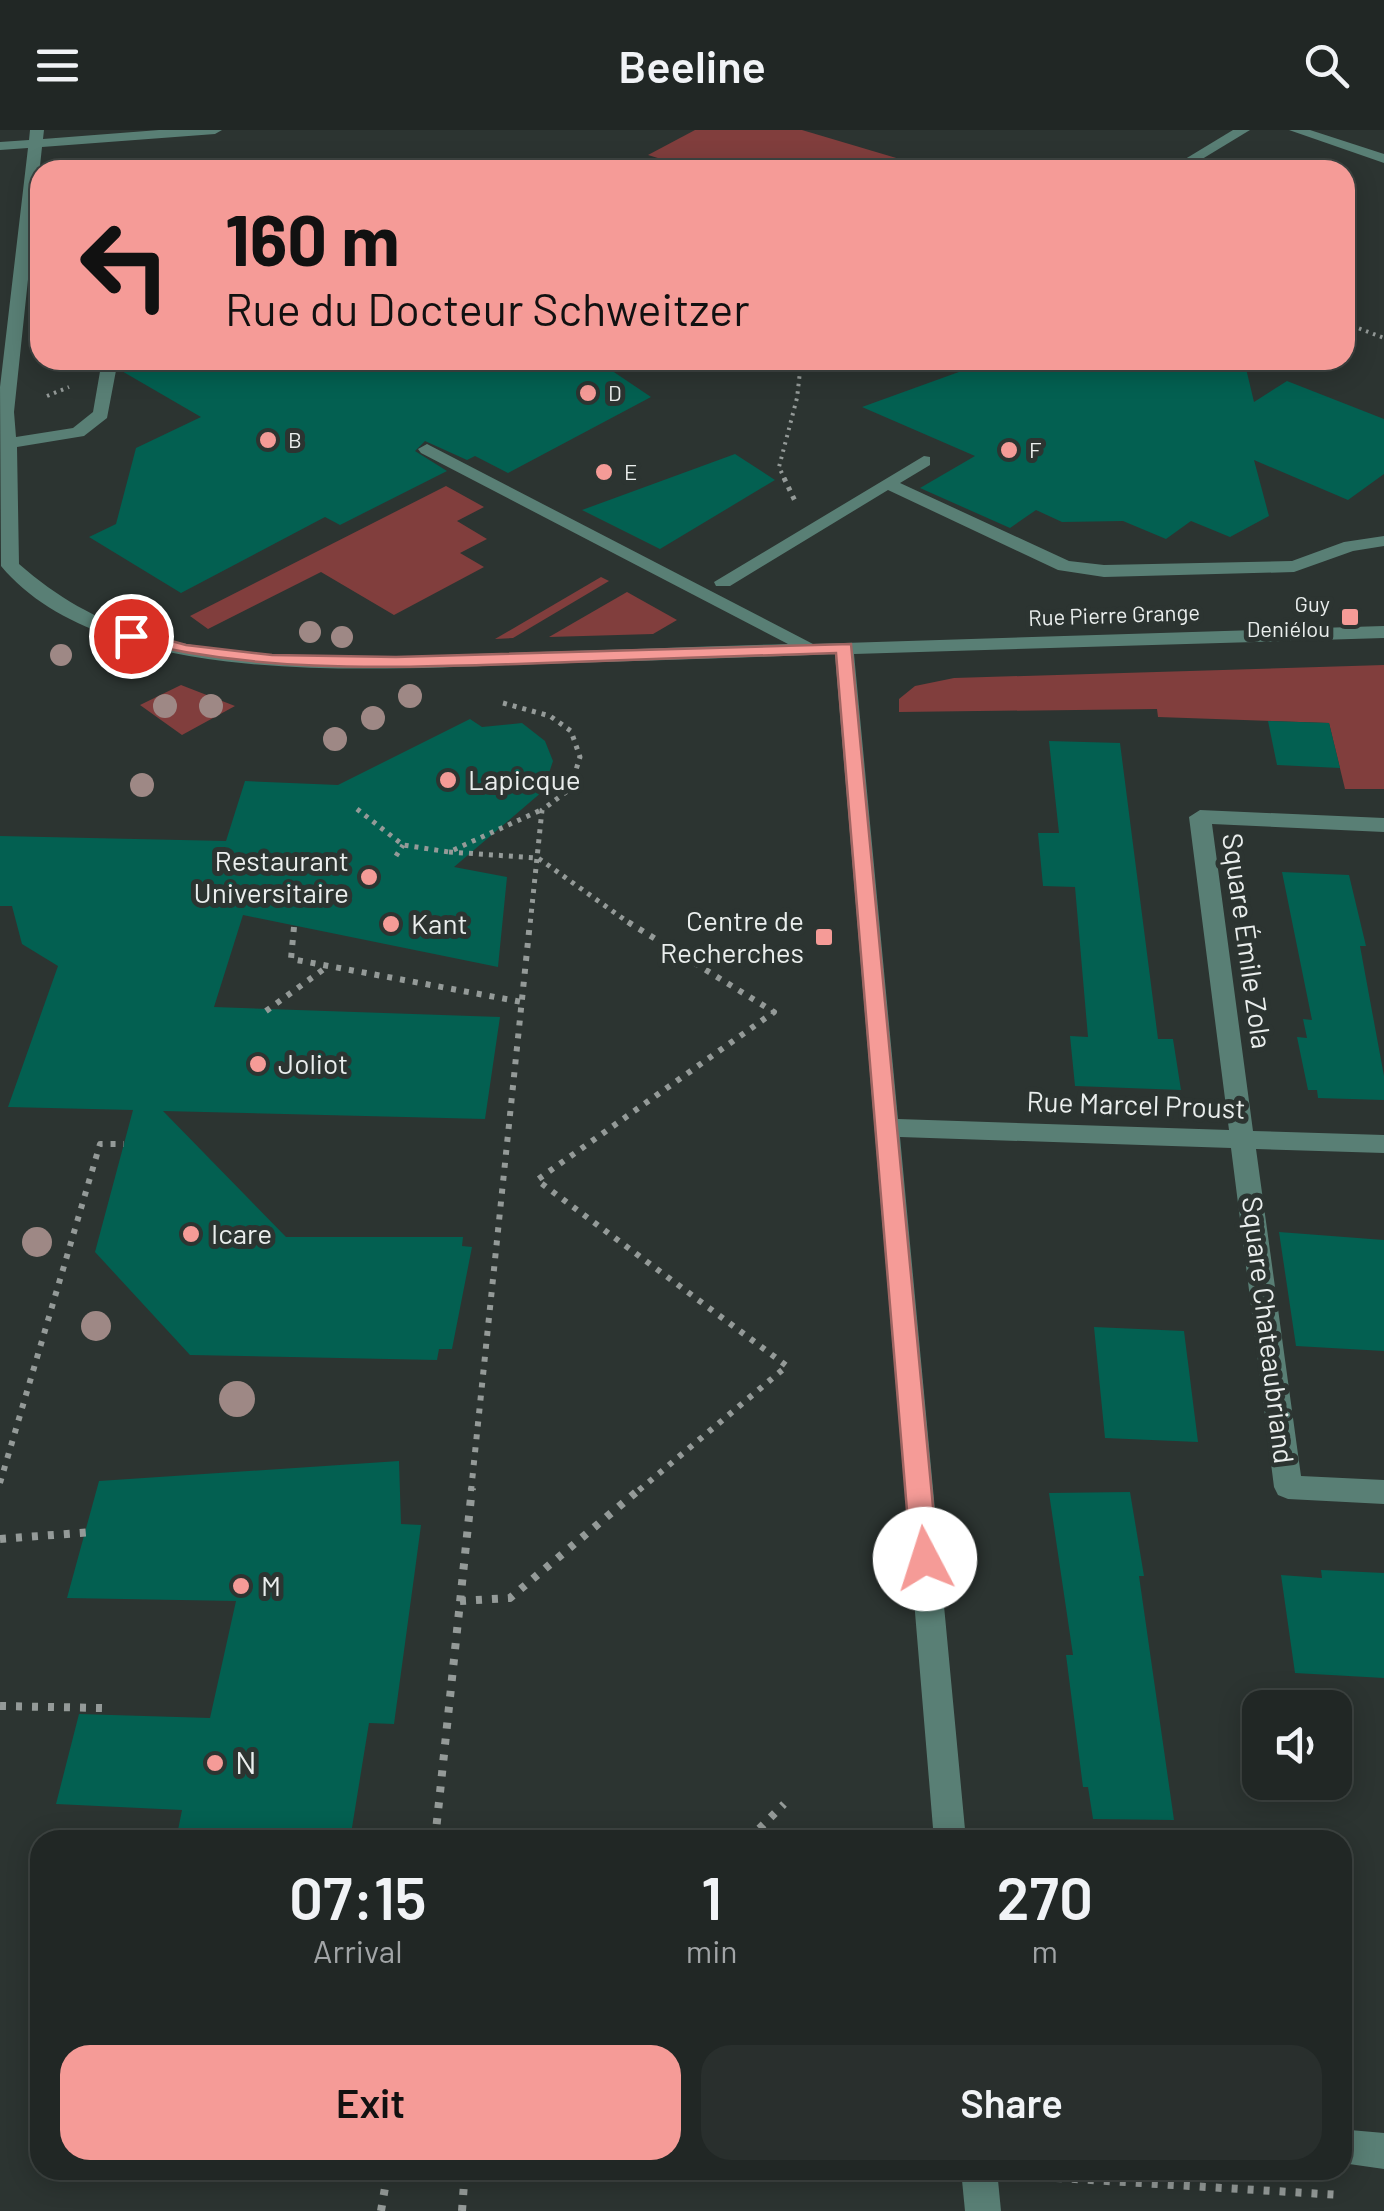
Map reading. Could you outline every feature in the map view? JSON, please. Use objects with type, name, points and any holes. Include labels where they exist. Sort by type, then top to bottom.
[{"type":"street","points":[[0,146],[36,136],[215,130]]},
{"type":"street","points":[[1191,160],[1243,130]]},
{"type":"street","points":[[1296,130],[1384,160]]},
{"type":"street","points":[[30,180],[3,412],[8,444],[78,432],[101,414],[108,370]]},
{"type":"street","points":[[0,240],[22,239]]},
{"type":"street","name":"Rue Pierre Grange","points":[[8,444],[10,566],[30,588],[63,608],[131,636],[185,650],[272,661],[396,662],[1384,632]]},
{"type":"street","points":[[427,450],[809,647]]},
{"type":"street","points":[[722,582],[924,460]]},
{"type":"street","points":[[887,483],[1065,566],[1104,570],[1294,566],[1350,546],[1384,541]]},
{"type":"street","points":[[844,647],[949,1830]]},
{"type":"street","name":"Square Émile Zola","points":[[1242,1138],[1200,817],[1384,824]]},
{"type":"street","name":"Rue Marcel Proust","points":[[887,1128],[1384,1144]]},
{"type":"street","name":"Square Chateaubriand","points":[[1242,1138],[1288,1487],[1384,1492]]},
{"type":"street","points":[[981,2180],[983,2211]]},
{"type":"path","points":[[1355,327],[1384,338]]},
{"type":"path","points":[[800,370],[780,467],[809,530]]},
{"type":"path","points":[[450,852],[542,810],[570,790],[580,757],[572,732],[550,716],[503,702]]},
{"type":"path","points":[[357,809],[403,844],[450,852],[538,858],[612,912],[774,1012],[538,1180],[786,1366],[510,1598],[460,1600]]},
{"type":"path","points":[[435,1830],[542,810]]},
{"type":"path","points":[[396,856],[403,844]]},
{"type":"path","points":[[294,927],[291,958],[522,1002]]},
{"type":"path","points":[[266,1011],[330,966]]},
{"type":"path","points":[[0,1483],[100,1144],[124,1144]]},
{"type":"path","points":[[0,1538],[92,1532]]},
{"type":"path","points":[[0,1706],[102,1708],[101,1715]]},
{"type":"path","points":[[758,1830],[784,1804]]},
{"type":"path","points":[[1106,2180],[1358,2196],[1367,2149]]},
{"type":"path","points":[[386,2180],[382,2210],[392,2211]]},
{"type":"path","points":[[462,2211],[464,2180]]},
{"type":"shaded area","points":[[695,130],[802,130],[903,160],[664,160],[648,155]]},
{"type":"shaded area","points":[[446,486],[484,507],[457,521],[487,539],[460,553],[484,567],[394,615],[321,572],[208,629],[190,616]]},
{"type":"shaded area","points":[[601,577],[609,581],[513,638],[495,639]]},
{"type":"shaded area","points":[[627,592],[677,620],[653,634],[549,637]]},
{"type":"shaded area","points":[[1384,665],[1384,789],[1345,789],[1329,723],[1158,717],[1157,709],[899,712],[899,699],[915,686],[954,678]]},
{"type":"shaded area","points":[[181,685],[235,706],[182,735],[140,705]]},
{"type":"building","points":[[120,370],[611,370],[651,397],[508,473],[475,456],[467,460],[425,441],[415,451],[447,471],[340,525],[325,517],[181,593],[89,537],[116,524],[136,448],[201,417]]},
{"type":"building","points":[[964,370],[1246,370],[1254,402],[1287,381],[1384,419],[1384,474],[1348,500],[1254,460],[1269,516],[1230,537],[1191,521],[1166,539],[1123,521],[1062,522],[1036,510],[1010,528],[920,488],[975,456],[862,407]]},
{"type":"building","points":[[735,454],[775,480],[660,549],[582,510]]},
{"type":"building","points":[[470,719],[482,727],[522,723],[545,741],[553,761],[543,791],[454,867],[507,877],[498,967],[243,915],[214,1007],[500,1017],[485,1119],[163,1111],[286,1237],[463,1237],[462,1246],[472,1247],[452,1349],[439,1349],[437,1360],[190,1355],[95,1252],[133,1110],[8,1107],[58,966],[22,944],[12,906],[0,906],[0,836],[226,841],[245,781],[338,785]]},
{"type":"building","points":[[1268,721],[1329,723],[1340,768],[1277,765]]},
{"type":"building","points":[[1049,741],[1120,743],[1158,1039],[1173,1039],[1181,1090],[1075,1086],[1070,1036],[1088,1037],[1075,887],[1043,886],[1038,833],[1059,833]]},
{"type":"building","points":[[1282,872],[1349,875],[1366,946],[1360,946],[1384,1076],[1384,1100],[1318,1098],[1317,1090],[1308,1090],[1297,1037],[1307,1038],[1303,1019],[1312,1020]]},
{"type":"building","points":[[1279,1232],[1384,1240],[1384,1351],[1296,1346]]},
{"type":"building","points":[[1094,1327],[1184,1331],[1198,1442],[1105,1438]]},
{"type":"building","name":"M","points":[[399,1461],[401,1524],[421,1525],[394,1724],[369,1723],[352,1830],[178,1830],[182,1810],[56,1804],[79,1714],[210,1718],[236,1601],[67,1598],[99,1481]]},
{"type":"building","points":[[1130,1492],[1174,1820],[1093,1819],[1088,1787],[1083,1787],[1066,1655],[1073,1655],[1049,1493]]},
{"type":"building","points":[[1321,1570],[1384,1573],[1384,1678],[1295,1673],[1281,1575],[1322,1578]]},
{"type":"place","name":"D","points":[[588,393]]},
{"type":"place","name":"B","points":[[268,440]]},
{"type":"place","name":"F","points":[[1009,450]]},
{"type":"place","name":"E","points":[[604,472]]},
{"type":"place","name":"Guy Deniélou","points":[[1350,617]]},
{"type":"place","name":"Lapicque","points":[[448,780]]},
{"type":"place","name":"Restaurant Universitaire","points":[[369,877]]},
{"type":"place","name":"Kant","points":[[391,924]]},
{"type":"place","name":"Centre de Recherches","points":[[824,937]]},
{"type":"place","name":"Joliot","points":[[258,1064]]},
{"type":"place","name":"Icare","points":[[191,1234]]},
{"type":"place","name":"M","points":[[241,1586]]},
{"type":"place","name":"N","points":[[215,1763]]},
{"type":"route","points":[[131,636],[185,650],[272,661],[490,660],[844,647],[925,1559]]}]
